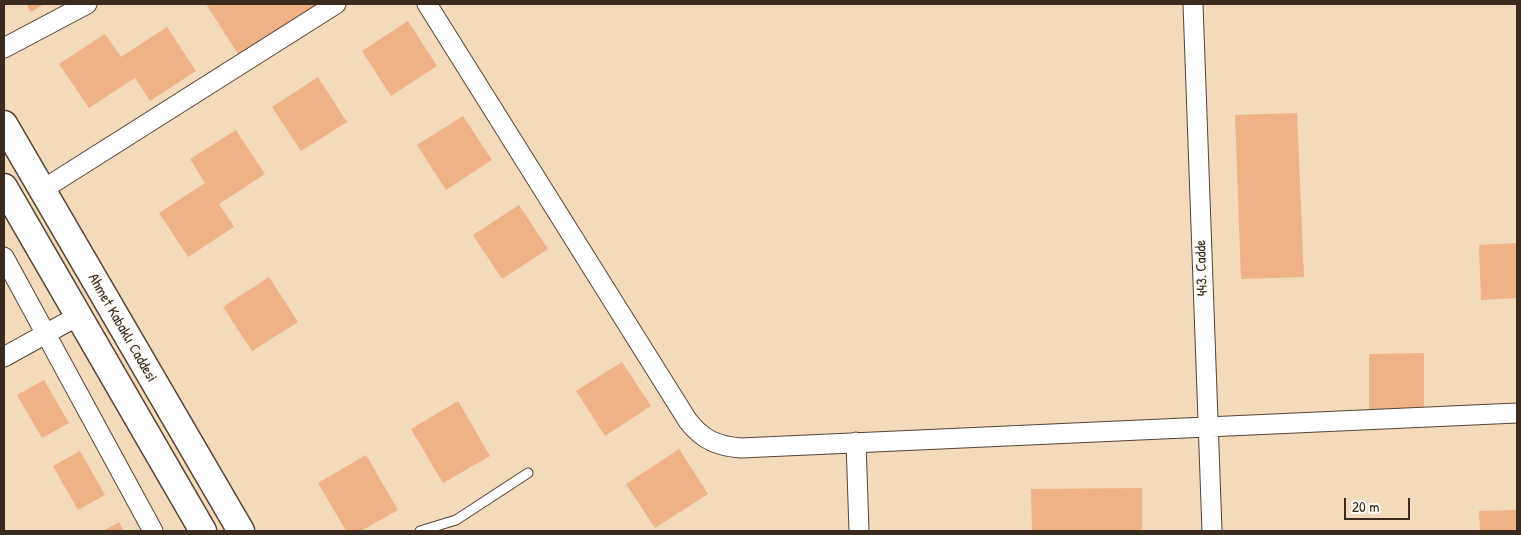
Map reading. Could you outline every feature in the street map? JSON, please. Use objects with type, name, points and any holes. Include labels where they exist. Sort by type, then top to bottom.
[{"type":"main road","name":"Ahmet Kabaklı Caddesi","points":[[4,124],[241,531]]},
{"type":"main road","name":"Ahmet Kabaklı Caddesi","points":[[4,187],[203,531]]},
{"type":"street","points":[[4,48],[87,4]]},
{"type":"street","points":[[42,190],[336,4]]},
{"type":"street","points":[[426,4],[688,421],[708,441],[732,447],[1517,413]]},
{"type":"street","name":"443. Cadde","points":[[1193,4],[1212,531]]},
{"type":"street","points":[[4,257],[153,531]]},
{"type":"street","points":[[4,357],[78,316]]},
{"type":"street","points":[[856,442],[859,531]]},
{"type":"lane","points":[[420,531],[456,520],[528,474]]},
{"type":"building","points":[[26,4],[44,4],[31,12]]},
{"type":"building","points":[[206,4],[319,4],[238,54]]},
{"type":"building","points":[[408,21],[437,66],[391,96],[362,51]]},
{"type":"building","points":[[167,27],[196,71],[150,101],[135,78],[89,108],[59,64],[105,34],[121,57]]},
{"type":"building","points":[[318,77],[347,122],[301,151],[272,107]]},
{"type":"building","points":[[1297,113],[1304,277],[1241,279],[1235,115]]},
{"type":"building","points":[[463,116],[492,160],[446,190],[417,145]]},
{"type":"building","points":[[236,130],[265,174],[219,204],[234,227],[188,257],[159,213],[205,183],[190,159]]},
{"type":"building","points":[[519,205],[548,249],[502,279],[473,235]]},
{"type":"building","points":[[1517,243],[1517,298],[1481,300],[1479,245]]},
{"type":"building","points":[[269,277],[298,322],[252,351],[223,307]]},
{"type":"building","points":[[1424,353],[1424,415],[1369,416],[1369,354]]},
{"type":"building","points":[[622,362],[651,406],[605,436],[576,391]]},
{"type":"building","points":[[44,380],[69,423],[42,438],[17,395]]},
{"type":"building","points":[[458,401],[490,456],[443,483],[411,429]]},
{"type":"building","points":[[679,449],[708,494],[655,528],[626,484]]},
{"type":"building","points":[[80,451],[105,495],[78,510],[53,466]]},
{"type":"building","points":[[366,455],[398,510],[361,531],[346,531],[318,483]]},
{"type":"building","points":[[1142,488],[1142,531],[1032,531],[1031,489]]},
{"type":"building","points":[[1517,510],[1517,531],[1480,531],[1479,511]]},
{"type":"building","points":[[119,522],[124,531],[103,531]]}]
